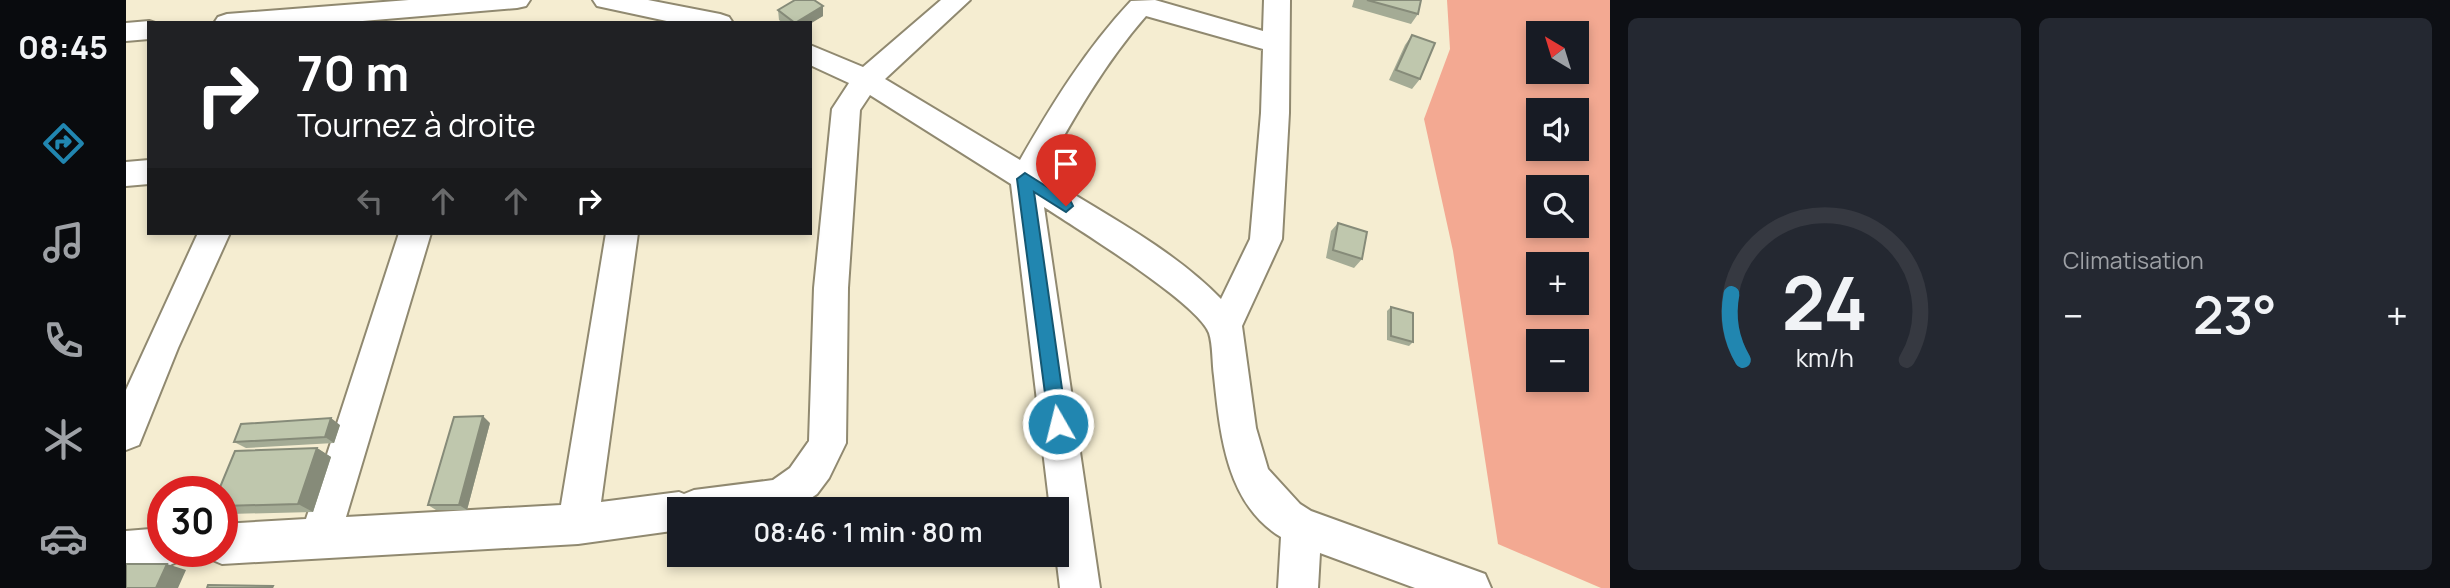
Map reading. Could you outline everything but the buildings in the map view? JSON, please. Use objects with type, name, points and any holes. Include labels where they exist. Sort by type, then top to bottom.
[{"type":"street","points":[[239,21],[292,13],[517,0]]},
{"type":"street","points":[[606,0],[710,21]]},
{"type":"street","points":[[783,497],[794,492],[808,479],[827,443],[831,288],[846,110],[866,80],[957,0]]},
{"type":"street","points":[[1277,0],[1275,113],[1266,239],[1225,326],[1238,428],[1252,479],[1286,518],[1301,527],[1471,588]]},
{"type":"street","points":[[1080,588],[1025,179],[1068,102],[1119,30],[1140,7],[1153,8],[1275,43]]},
{"type":"street","points":[[126,32],[147,30]]},
{"type":"street","points":[[812,55],[866,80],[952,131],[1148,259],[1196,295],[1225,326]]},
{"type":"street","points":[[126,174],[147,172]]},
{"type":"street","points":[[126,433],[161,348],[213,235]]},
{"type":"street","points":[[320,538],[414,235]]},
{"type":"street","points":[[578,524],[622,235]]},
{"type":"street","points":[[238,543],[578,524],[667,513]]},
{"type":"street","points":[[1298,588],[1301,527]]},
{"type":"street","points":[[126,551],[147,549]]},
{"type":"shaded area","points":[[1447,0],[1610,0],[1610,588],[1601,588],[1498,544],[1453,251],[1424,119],[1450,49]]},
{"type":"route","points":[[1058,424],[1025,179],[1066,206]]}]
